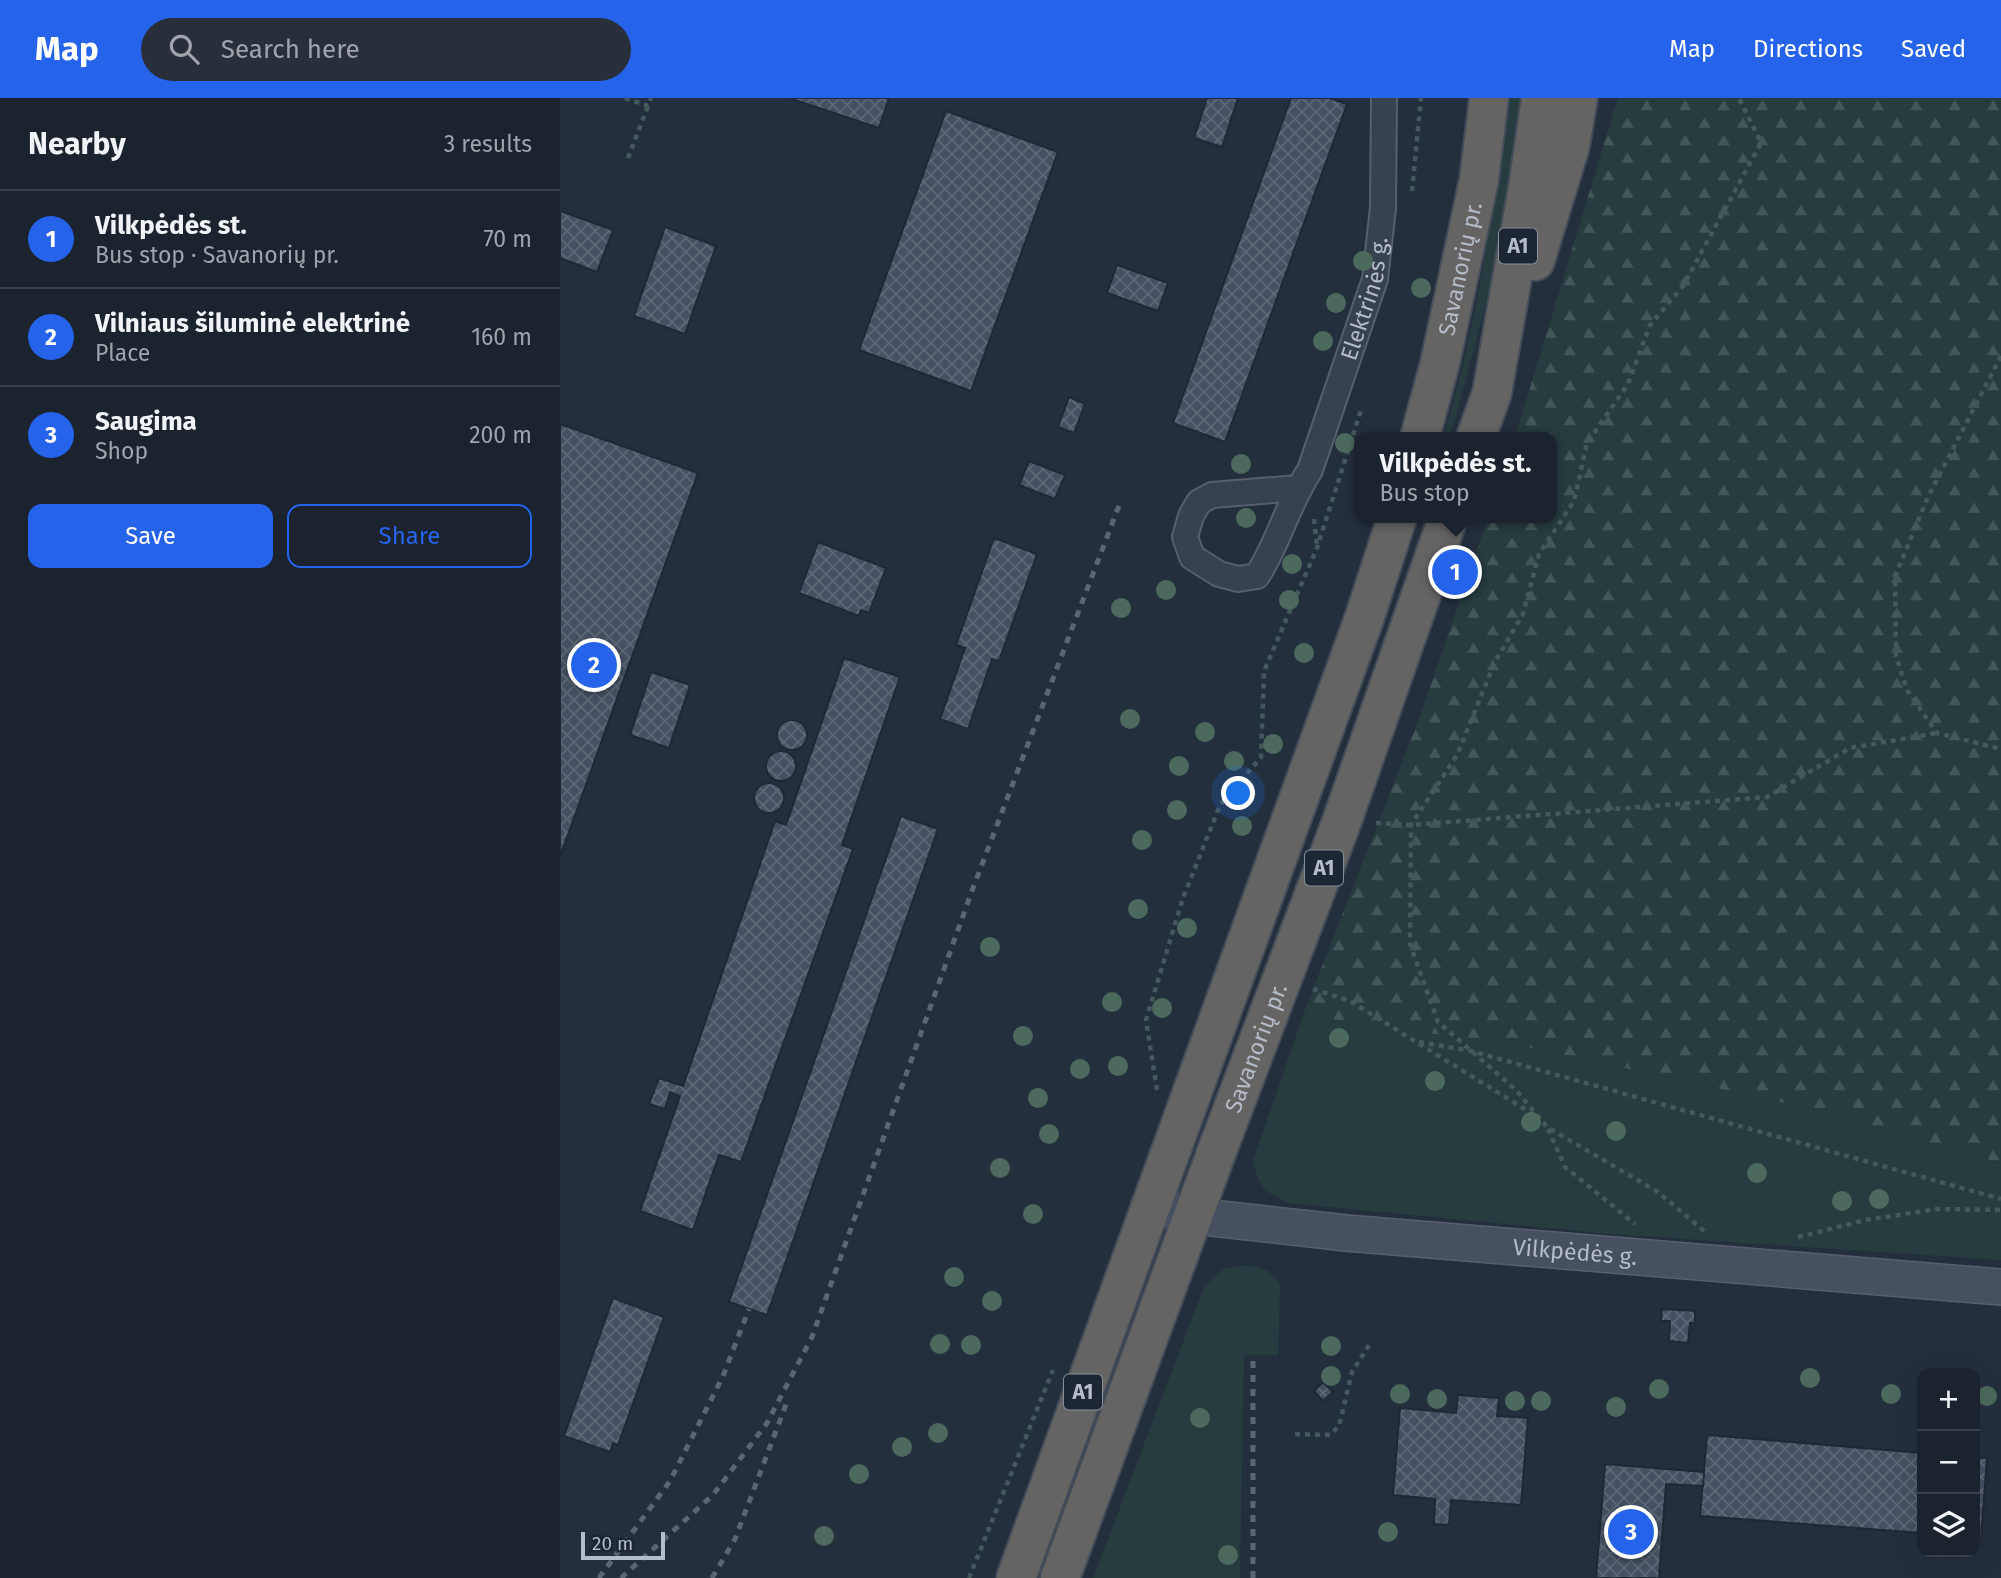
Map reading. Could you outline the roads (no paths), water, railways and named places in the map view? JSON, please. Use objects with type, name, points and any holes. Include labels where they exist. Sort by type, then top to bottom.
[{"type":"highway","points":[[1464,248],[1462,173],[1465,98]]},
{"type":"highway","name":"Savanorių pr.","points":[[1421,432],[1440,363],[1479,180],[1489,98]]},
{"type":"highway","name":"A1","points":[[1478,432],[1492,393],[1541,98]]},
{"type":"highway","points":[[1492,393],[1557,195],[1570,146],[1578,98]]},
{"type":"highway","name":"Savanorių pr.","points":[[1016,1578],[1149,1205],[1359,632],[1395,523]]},
{"type":"highway","name":"Savanorių pr.","points":[[1060,1578],[1342,821],[1446,523]]},
{"type":"main road","name":"Vilkpėdės g.","points":[[1149,1205],[1194,1216],[1302,1229],[2001,1287]]},
{"type":"street","name":"Elektrinės g.","points":[[1298,488],[1212,495],[1199,502],[1191,516],[1185,537],[1192,557],[1219,574],[1238,579],[1257,576],[1269,558],[1298,488],[1310,470],[1375,279],[1383,208],[1384,98]]},
{"type":"railway","points":[[621,1578],[713,1495],[767,1423],[812,1337],[973,888],[1120,503]]},
{"type":"railway","points":[[599,1578],[670,1481],[723,1376],[749,1309]]},
{"type":"railway","points":[[1253,1358],[1253,1578]]},
{"type":"railway","points":[[712,1578],[735,1539],[787,1402]]},
{"type":"place","name":"Vilkpėdės st.","points":[[1455,572]]},
{"type":"place","name":"Vilniaus šiluminė elektrinė","points":[[594,665]]},
{"type":"place","name":"Saugima","points":[[1631,1532]]}]
